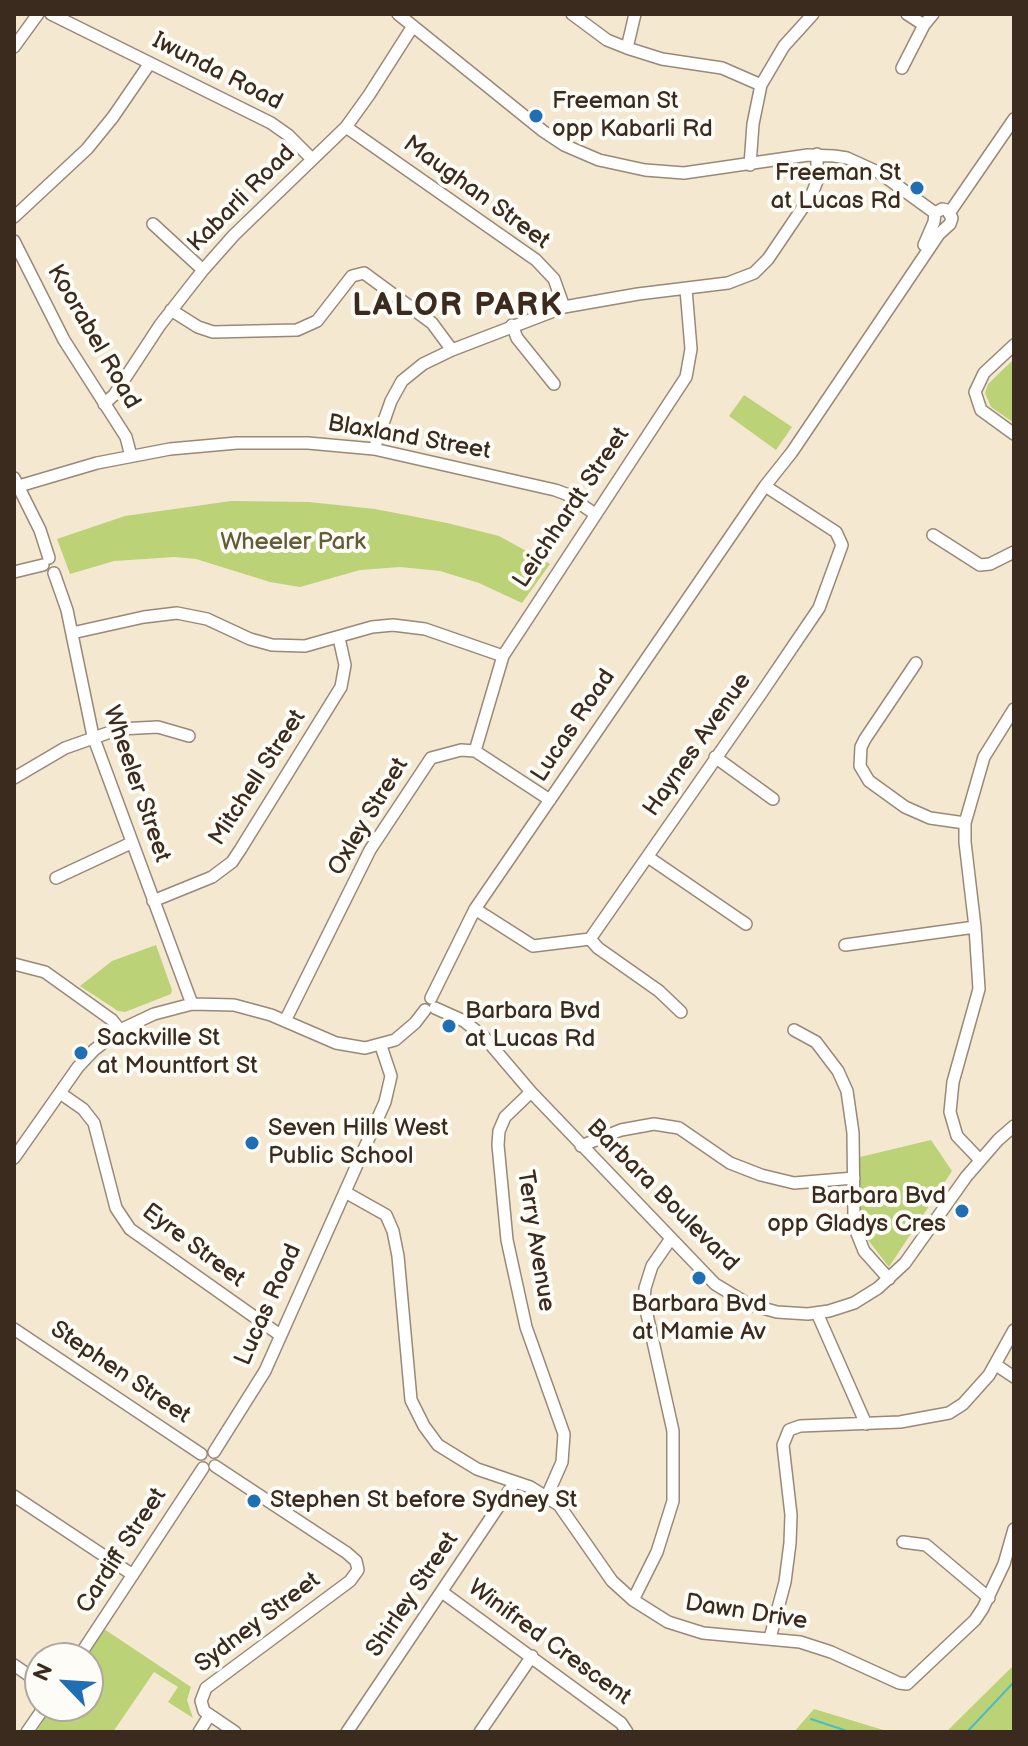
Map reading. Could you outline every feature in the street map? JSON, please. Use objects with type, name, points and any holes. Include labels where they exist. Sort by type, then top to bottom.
[{"type":"street","points":[[14,47],[38,14]]},
{"type":"street","name":"Iwunda Road","points":[[51,14],[271,123],[312,159]]},
{"type":"street","points":[[398,14],[543,131],[588,156],[622,167],[669,173],[697,173],[817,154],[847,158],[880,173],[938,221],[942,209],[950,212],[1014,119]]},
{"type":"street","points":[[572,14],[607,40],[627,48],[662,59],[722,68],[761,85]]},
{"type":"street","points":[[627,48],[635,14]]},
{"type":"street","points":[[750,165],[753,124],[761,85],[778,55],[812,14]]},
{"type":"street","points":[[907,14],[924,25]]},
{"type":"street","points":[[902,68],[933,14]]},
{"type":"street","name":"Kabarli Road","points":[[104,404],[114,395],[171,310],[203,270],[234,235],[346,127],[413,26]]},
{"type":"street","points":[[14,217],[87,149],[150,63]]},
{"type":"street","name":"Maughan Street","points":[[346,127],[536,260],[554,279],[564,307]]},
{"type":"street","points":[[374,449],[391,401],[402,381],[423,364],[452,350],[564,307],[738,281],[761,266],[812,194],[817,181],[817,154]]},
{"type":"street","name":"Lucas Road","points":[[214,1452],[257,1387],[391,1084],[381,1046],[403,1035],[430,1005],[475,909],[765,486],[792,452],[938,221]]},
{"type":"street","points":[[153,224],[203,270]]},
{"type":"street","name":"Koorabel Road","points":[[14,241],[64,340],[126,437],[131,456]]},
{"type":"street","points":[[171,310],[198,327],[213,332],[297,330],[317,321],[352,276],[364,273],[432,323],[452,350]]},
{"type":"street","name":"Leichhardt Street","points":[[475,751],[503,656],[686,377],[691,349],[686,289]]},
{"type":"street","points":[[512,325],[517,338],[554,384]]},
{"type":"street","points":[[1014,345],[984,373],[976,386],[975,396],[981,410],[1014,434]]},
{"type":"street","name":"Blaxland Street","points":[[17,482],[131,456],[186,448],[270,442],[374,449],[555,490],[595,514]]},
{"type":"street","points":[[14,572],[46,561],[17,482]]},
{"type":"street","name":"Haynes Avenue","points":[[590,939],[819,608],[841,550],[841,540],[836,532],[765,486]]},
{"type":"street","points":[[933,535],[980,565],[990,564],[1014,552]]},
{"type":"street","name":"Wheeler Street","points":[[46,561],[47,572],[54,573],[72,633],[93,736],[192,1004]]},
{"type":"street","points":[[72,633],[170,613],[207,619],[272,645],[305,646],[372,627],[399,625],[430,631],[503,656]]},
{"type":"street","name":"Mitchell Street","points":[[153,901],[212,877],[232,862],[341,687],[345,665],[339,638]]},
{"type":"street","points":[[916,663],[865,739],[859,757],[860,766],[869,781],[905,807],[930,818],[965,823]]},
{"type":"street","points":[[980,1160],[957,1136],[949,1103],[979,989],[965,823],[984,757],[1014,709]]},
{"type":"street","points":[[14,778],[65,748],[93,736],[140,726],[167,729],[189,736]]},
{"type":"street","name":"Oxley Street","points":[[285,1021],[370,850],[431,758],[461,750],[475,751]]},
{"type":"street","points":[[475,751],[550,800]]},
{"type":"street","points":[[715,757],[773,799]]},
{"type":"street","points":[[56,878],[131,843]]},
{"type":"street","points":[[648,857],[746,924]]},
{"type":"street","points":[[475,909],[529,945],[538,947],[590,939],[659,991],[681,1012]]},
{"type":"street","points":[[845,945],[975,927]]},
{"type":"street","points":[[14,964],[45,972],[112,1020],[120,1030]]},
{"type":"street","points":[[14,1158],[94,1050],[120,1030],[154,1014],[192,1004],[225,1004],[285,1021],[336,1043],[365,1048],[381,1046]]},
{"type":"street","name":"Barbara Boulevard","points":[[430,1005],[464,1021],[479,1033],[581,1146],[715,1284],[736,1298],[777,1312],[817,1313],[854,1303],[889,1279],[905,1263],[980,1160],[1014,1126]]},
{"type":"street","points":[[794,1030],[816,1042],[842,1080],[850,1106],[854,1218],[858,1241],[889,1279]]},
{"type":"street","name":"Terry Avenue","points":[[531,1092],[505,1117],[499,1131],[498,1145],[507,1240],[526,1327],[564,1434],[562,1462],[547,1496]]},
{"type":"street","name":"Eyre Street","points":[[60,1093],[83,1109],[94,1123],[116,1208],[130,1229],[280,1335]]},
{"type":"street","points":[[14,1168],[39,1124]]},
{"type":"street","points":[[581,1146],[621,1130],[654,1124],[679,1128],[730,1163],[761,1175],[794,1183],[854,1178]]},
{"type":"street","name":"Dawn Drive","points":[[345,1192],[386,1215],[393,1231],[411,1400],[424,1426],[438,1445],[464,1461],[547,1496],[569,1516],[607,1575],[633,1600],[668,1622],[686,1629],[800,1642],[907,1684],[975,1620],[989,1598]]},
{"type":"street","points":[[633,1600],[657,1552],[673,1501],[673,1431],[644,1301],[652,1266],[670,1240]]},
{"type":"street","points":[[817,1313],[866,1424]]},
{"type":"street","name":"Stephen Street","points":[[14,1329],[201,1454]]},
{"type":"street","points":[[770,1638],[785,1582],[790,1543],[791,1515],[783,1445],[789,1430],[800,1426],[900,1422],[949,1413],[972,1395],[996,1365],[1014,1330]]},
{"type":"street","points":[[996,1365],[1014,1377]]},
{"type":"street","points":[[214,1452],[218,1460],[209,1467],[199,1460],[201,1454],[214,1452]]},
{"type":"street","name":"Sydney Street","points":[[209,1467],[347,1553],[356,1561],[358,1570],[350,1581],[206,1688],[201,1701],[209,1716]]},
{"type":"street","name":"Cardiff Street","points":[[89,1642],[209,1467]]},
{"type":"street","name":"Shirley Street","points":[[347,1732],[515,1482]]},
{"type":"street","points":[[14,1496],[133,1575]]},
{"type":"street","points":[[903,1542],[926,1545],[989,1598],[1004,1564],[1014,1529]]},
{"type":"street","name":"Winifred Crescent","points":[[442,1592],[621,1723],[627,1732]]},
{"type":"street","points":[[480,1732],[532,1656]]},
{"type":"street","points":[[199,1732],[209,1716],[235,1732]]},
{"type":"green space","points":[[1014,359],[1014,423],[991,407],[985,393],[988,384]]},
{"type":"green space","points":[[744,395],[792,427],[776,450],[729,416]]},
{"type":"green space","name":"Wheeler Park","points":[[231,501],[309,502],[375,509],[447,523],[499,536],[550,564],[522,603],[479,583],[440,571],[400,567],[360,570],[300,587],[270,582],[196,559],[174,557],[114,561],[70,574],[57,539],[125,516]]},
{"type":"green space","points":[[156,945],[171,994],[125,1012],[118,1011],[80,986],[112,961]]},
{"type":"green space","points":[[931,1140],[952,1171],[889,1267],[868,1240],[860,1216],[860,1157]]},
{"type":"green space","points":[[104,1629],[191,1687],[187,1700],[193,1718],[168,1702],[178,1687],[154,1672],[113,1732],[36,1732],[43,1722],[104,1722],[104,1642],[95,1642]]},
{"type":"green space","points":[[1014,1665],[1014,1732],[946,1732]]},
{"type":"green space","points":[[814,1709],[890,1732],[794,1732]]},
{"type":"waterway","points":[[967,1732],[1014,1682]]},
{"type":"waterway","points":[[811,1719],[850,1732]]},
{"type":"place","name":"Freeman St opp Kabarli Rd","points":[[536,116]]},
{"type":"place","name":"Freeman St at Lucas Rd","points":[[917,188]]},
{"type":"place","name":"Barbara Bvd at Lucas Rd","points":[[449,1026]]},
{"type":"place","name":"Sackville St at Mountfort St","points":[[81,1053]]},
{"type":"place","name":"Seven Hills West Public School","points":[[252,1143]]},
{"type":"place","name":"Barbara Bvd opp Gladys Cres","points":[[962,1211]]},
{"type":"place","name":"Barbara Bvd at Mamie Av","points":[[699,1278]]},
{"type":"place","name":"Stephen St before Sydney St","points":[[254,1501]]},
{"type":"district","name":"LALOR PARK","points":[[458,307]]}]
